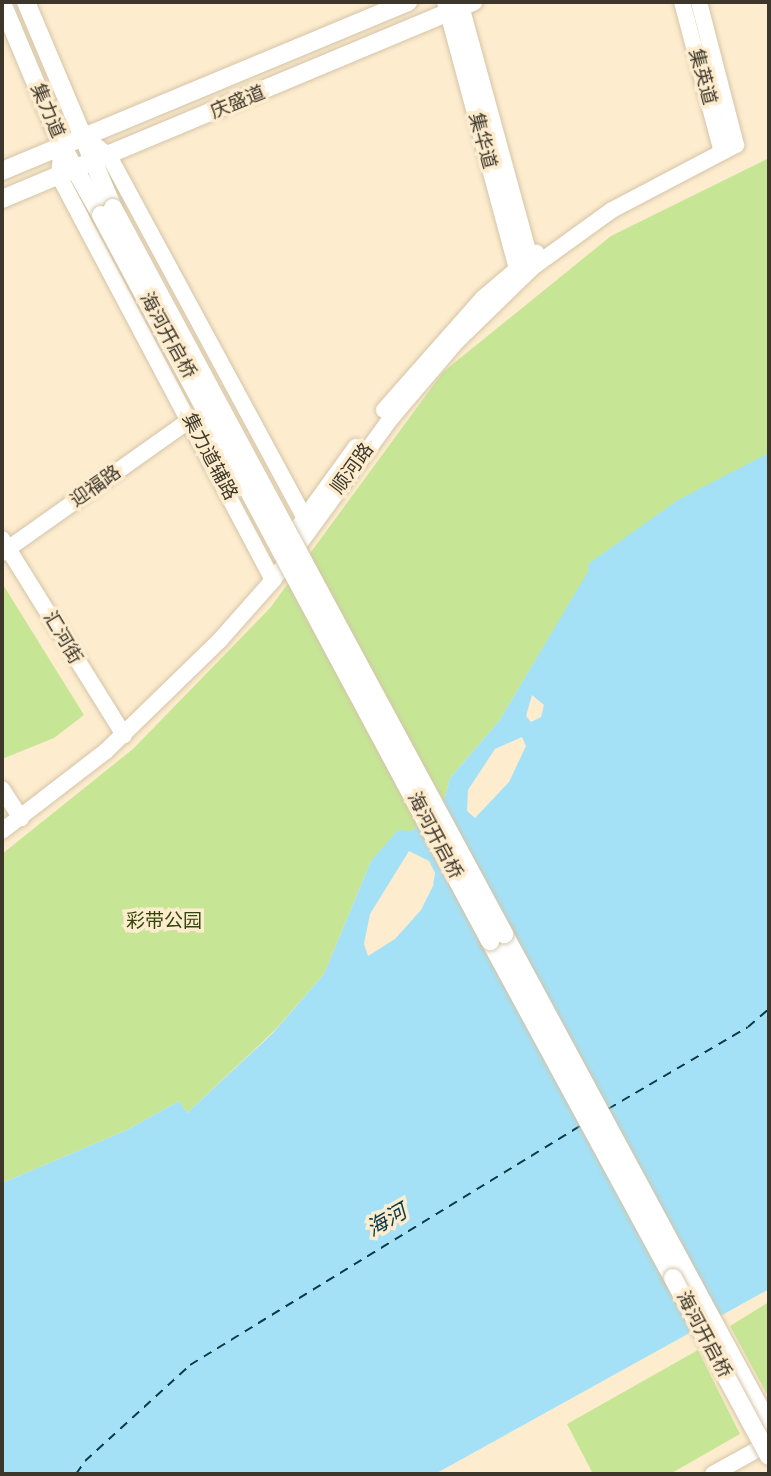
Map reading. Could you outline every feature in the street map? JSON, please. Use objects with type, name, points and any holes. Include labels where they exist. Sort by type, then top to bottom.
[{"type":"main road","name":"集力道","points":[[26,2],[84,137],[101,159],[107,211]]},
{"type":"main road","name":"庆盛道","points":[[2,170],[408,2]]},
{"type":"main road","name":"集力道","points":[[2,3],[62,146],[67,172],[107,211]]},
{"type":"main road","name":"庆盛道","points":[[2,199],[457,6]]},
{"type":"main road","name":"海河开启桥","points":[[107,211],[769,1426]]},
{"type":"main road","name":"海河开启桥","points":[[107,211],[769,1456]]},
{"type":"street","name":"集英道","points":[[682,2],[728,144]]},
{"type":"street","name":"集英道","points":[[699,2],[728,144]]},
{"type":"street","name":"集华道","points":[[457,6],[524,268]]},
{"type":"street","name":"顺河路","points":[[2,831],[124,735],[220,640],[307,523],[400,407],[524,268],[610,202],[728,144]]},
{"type":"street","points":[[101,159],[307,523]]},
{"type":"street","name":"集力道辅路","points":[[67,172],[270,574]]},
{"type":"street","name":"迎福路","points":[[4,547],[190,420]]},
{"type":"street","name":"汇河街","points":[[4,547],[124,735]]},
{"type":"street","points":[[2,789],[21,818]]},
{"type":"street","points":[[713,1474],[769,1443]]},
{"type":"green space","name":"彩带公园","points":[[769,158],[769,496],[588,564],[590,570],[499,721],[450,778],[445,797],[412,831],[371,861],[324,974],[276,1029],[187,1113],[179,1101],[127,1130],[2,1183],[2,854],[133,749],[270,608],[443,372],[611,236]]},
{"type":"green space","points":[[2,583],[84,715],[54,738],[2,759]]},
{"type":"green space","points":[[769,1302],[769,1398],[730,1326]]},
{"type":"green space","points":[[698,1350],[740,1434],[670,1474],[593,1474],[567,1424]]},
{"type":"water","name":"海河","points":[[769,453],[769,1289],[435,1474],[2,1474],[2,1183],[127,1130],[179,1101],[187,1113],[273,1033],[324,974],[371,861],[398,830],[412,831],[445,797],[450,778],[499,721],[589,570],[588,564],[678,500]],"holes":[[[532,695],[544,705],[541,717],[531,722],[526,716]],[[522,737],[526,746],[509,782],[475,818],[467,811],[468,790],[495,749]],[[409,851],[429,861],[435,873],[433,886],[421,910],[395,939],[368,956],[364,944],[370,914]]]},
{"type":"ferry route","points":[[608,1109],[748,1027],[769,1009]]},
{"type":"ferry route","points":[[76,1474],[85,1461],[190,1365],[582,1125]]}]
